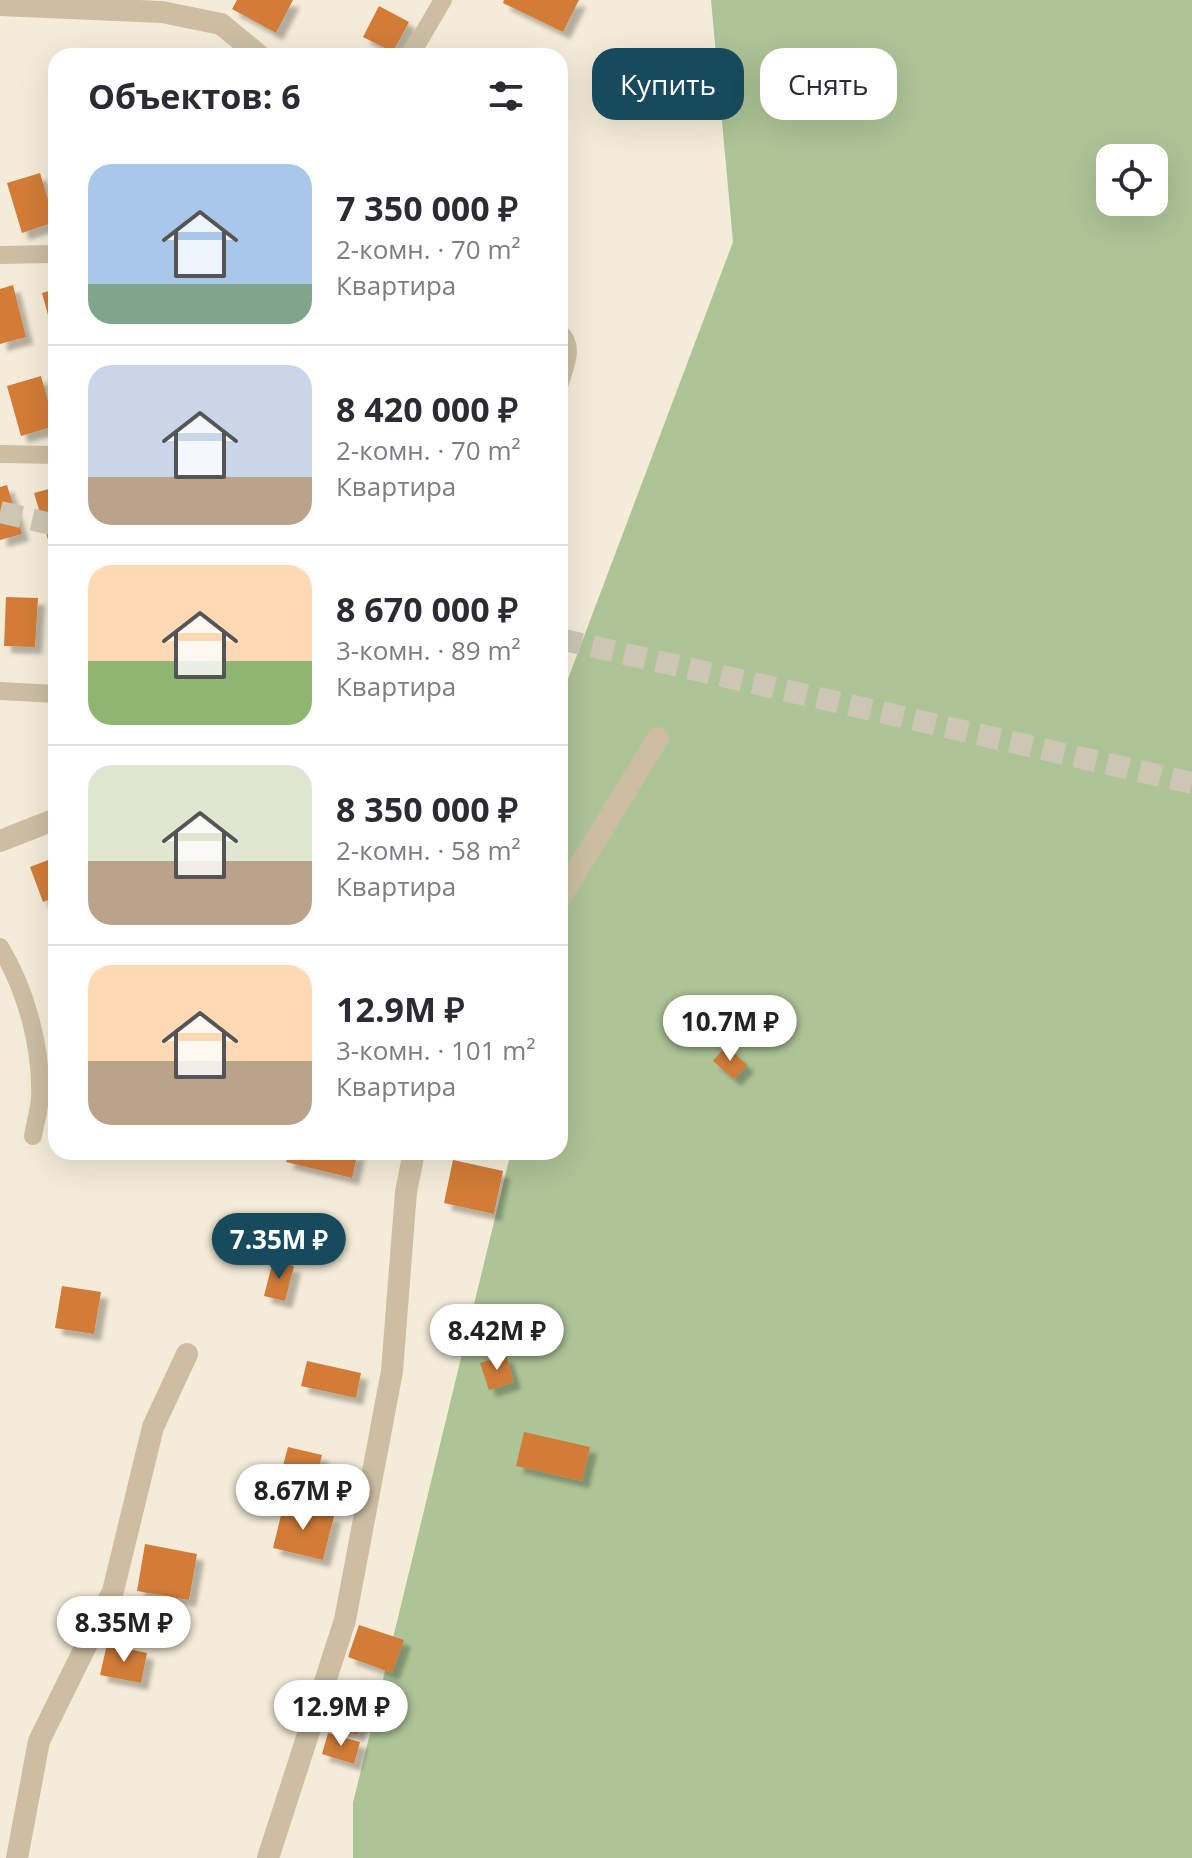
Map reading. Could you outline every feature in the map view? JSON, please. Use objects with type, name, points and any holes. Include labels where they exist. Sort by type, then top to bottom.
[{"type":"street","points":[[0,5],[162,12],[221,24],[250,48]]},
{"type":"street","points":[[568,885],[658,738]]},
{"type":"street","points":[[0,841],[48,822]]},
{"type":"street","points":[[268,1858],[345,1620],[392,1371],[406,1192],[412,1160]]},
{"type":"street","points":[[17,1858],[39,1741],[113,1591],[153,1427],[187,1354]]},
{"type":"lane","points":[[415,48],[443,0]]},
{"type":"lane","points":[[0,255],[48,254]]},
{"type":"lane","points":[[0,454],[48,455]]},
{"type":"lane","points":[[0,691],[48,694]]},
{"type":"lane","points":[[0,947],[13,966],[28,1010],[37,1056],[40,1098],[33,1136]]},
{"type":"green space","points":[[711,0],[1192,0],[1192,1858],[353,1858],[353,1803],[509,1160],[568,1160],[568,679],[733,242],[722,120],[744,120],[744,48],[715,48]]},
{"type":"building","points":[[237,0],[293,0],[276,33],[232,9]]},
{"type":"building","points":[[504,0],[579,0],[563,32],[503,3]]},
{"type":"building","points":[[379,6],[409,22],[395,48],[385,48],[363,37]]},
{"type":"building","points":[[40,173],[48,199],[48,224],[22,233],[7,183]]},
{"type":"building","points":[[13,285],[26,337],[0,344],[0,289]]},
{"type":"building","points":[[48,291],[48,315],[42,293]]},
{"type":"building","points":[[41,376],[48,401],[48,428],[21,436],[7,386]]},
{"type":"building","points":[[7,485],[22,534],[0,540],[0,487]]},
{"type":"building","points":[[48,489],[48,540],[34,493]]},
{"type":"building","points":[[6,597],[38,598],[35,647],[4,646]]},
{"type":"building","points":[[48,860],[48,900],[43,902],[30,867]]},
{"type":"building","points":[[726,1046],[747,1065],[734,1079],[713,1061]]},
{"type":"building","points":[[287,1160],[356,1160],[352,1178]]},
{"type":"building","points":[[453,1160],[503,1171],[494,1214],[444,1203]]},
{"type":"building","points":[[273,1261],[294,1266],[285,1301],[264,1296]]},
{"type":"building","points":[[62,1286],[101,1292],[94,1334],[55,1328]]},
{"type":"building","points":[[506,1355],[514,1382],[489,1390],[480,1363]]},
{"type":"building","points":[[307,1361],[361,1373],[356,1398],[301,1386]]},
{"type":"building","points":[[524,1432],[590,1447],[582,1481],[516,1466]]},
{"type":"building","points":[[288,1447],[322,1455],[312,1493],[278,1484]]},
{"type":"building","points":[[284,1503],[334,1516],[323,1560],[273,1548]]},
{"type":"building","points":[[145,1544],[197,1554],[189,1600],[137,1591]]},
{"type":"building","points":[[359,1625],[404,1640],[392,1673],[348,1657]]},
{"type":"building","points":[[107,1644],[147,1653],[141,1683],[100,1675]]},
{"type":"building","points":[[340,1694],[368,1703],[357,1735],[329,1726]]},
{"type":"building","points":[[328,1733],[360,1742],[354,1764],[322,1754]]},
{"type":"tunnel","points":[[0,512],[48,523]]},
{"type":"tunnel","points":[[568,641],[1192,783]]}]
